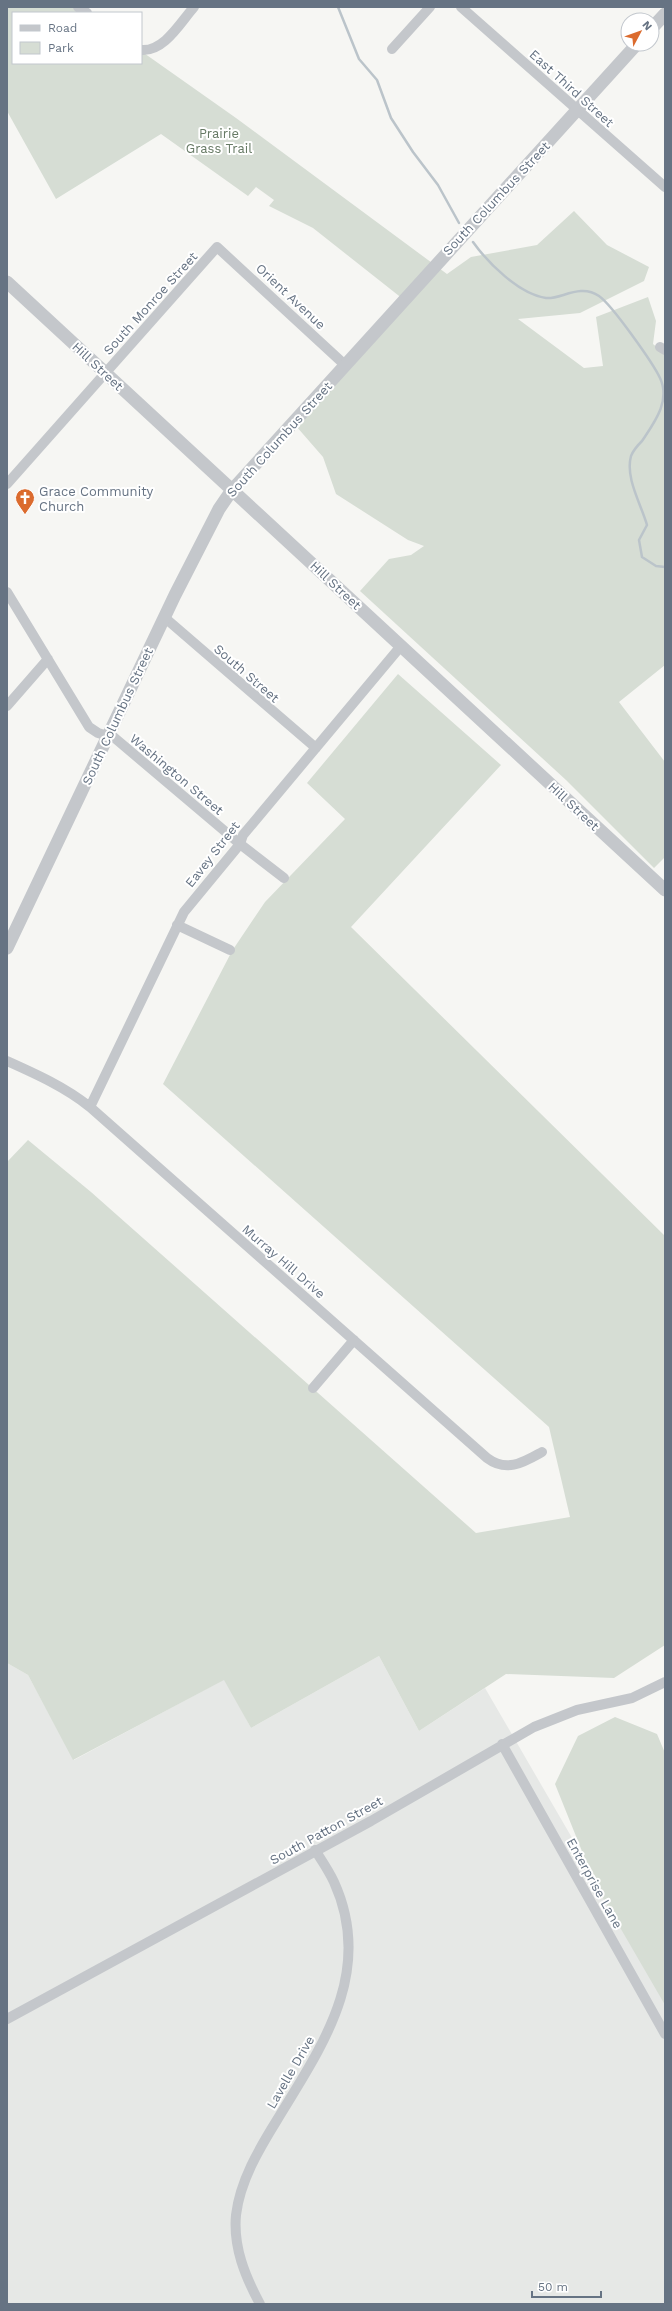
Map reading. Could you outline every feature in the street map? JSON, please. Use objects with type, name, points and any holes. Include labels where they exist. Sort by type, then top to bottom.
[{"type":"street","points":[[142,50],[149,50],[159,47],[194,7]]},
{"type":"street","points":[[392,49],[430,7]]},
{"type":"street","name":"East Third Street","points":[[461,7],[665,187]]},
{"type":"street","name":"South Columbus Street","points":[[7,948],[164,618],[219,509],[232,490],[630,52]]},
{"type":"street","name":"Orient Avenue","points":[[217,247],[345,365]]},
{"type":"street","name":"South Monroe Street","points":[[7,484],[217,247]]},
{"type":"street","name":"Hill Street","points":[[7,282],[665,890]]},
{"type":"street","name":"Washington Street","points":[[7,592],[90,727],[98,733],[109,735],[240,844],[284,878]]},
{"type":"street","name":"South Street","points":[[164,618],[316,748]]},
{"type":"street","name":"Eavey Street","points":[[90,1107],[177,925],[195,897],[240,844],[243,835],[401,646]]},
{"type":"street","points":[[7,706],[48,659]]},
{"type":"street","points":[[177,925],[230,950]]},
{"type":"street","name":"Murray Hill Drive","points":[[7,1061],[52,1082],[77,1097],[90,1107],[492,1462],[503,1466],[515,1466],[542,1452]]},
{"type":"street","points":[[313,1388],[354,1340]]},
{"type":"street","name":"South Patton Street","points":[[7,2019],[315,1850],[502,1744],[556,1717],[577,1710],[626,1700],[665,1682]]},
{"type":"street","name":"Enterprise Lane","points":[[502,1744],[665,2034]]},
{"type":"street","name":"Lavelle Drive","points":[[260,2304],[248,2282],[238,2252],[236,2216],[242,2189],[265,2139],[328,2032],[346,1985],[346,1920],[334,1880],[315,1850]]},
{"type":"shaded area","points":[[379,1656],[419,1731],[485,1688],[665,1998],[665,2304],[7,2304],[7,1663],[28,1675],[74,1760],[225,1679],[251,1728]]},
{"type":"green space","name":"Prairie Grass Trail","points":[[7,7],[75,7],[84,12],[12,12],[12,64],[142,64],[142,52],[236,118],[447,274],[471,257],[537,245],[574,211],[607,245],[649,267],[644,281],[580,313],[518,319],[584,368],[603,366],[596,317],[648,297],[656,321],[653,344],[665,354],[665,665],[619,702],[665,762],[665,857],[654,868],[566,780],[360,591],[389,559],[411,555],[424,546],[408,540],[336,494],[323,457],[296,426],[408,303],[313,228],[269,206],[274,200],[256,187],[248,196],[161,134],[56,199],[7,111]]},
{"type":"green space","points":[[398,674],[501,765],[351,927],[665,1236],[665,1645],[614,1678],[506,1674],[419,1731],[379,1656],[251,1728],[224,1680],[73,1760],[28,1675],[7,1663],[7,1162],[28,1140],[91,1192],[476,1533],[570,1517],[549,1427],[163,1084],[232,951],[265,902],[345,819],[307,783]]},
{"type":"green space","points":[[615,1717],[657,1734],[665,1753],[665,2005],[596,1886],[555,1784],[578,1736]]},
{"type":"waterway","points":[[338,7],[359,59],[377,80],[391,118],[413,152],[438,185],[459,223]]},
{"type":"waterway","points":[[473,242],[496,268],[525,291],[546,298],[558,297],[578,291],[592,292],[599,296],[613,310],[656,371],[660,378],[664,395],[660,411],[631,456],[630,473],[634,491],[647,525],[639,540],[642,557],[656,566],[665,567]]},
{"type":"place","name":"Grace Community Church","points":[[25,515]]}]
